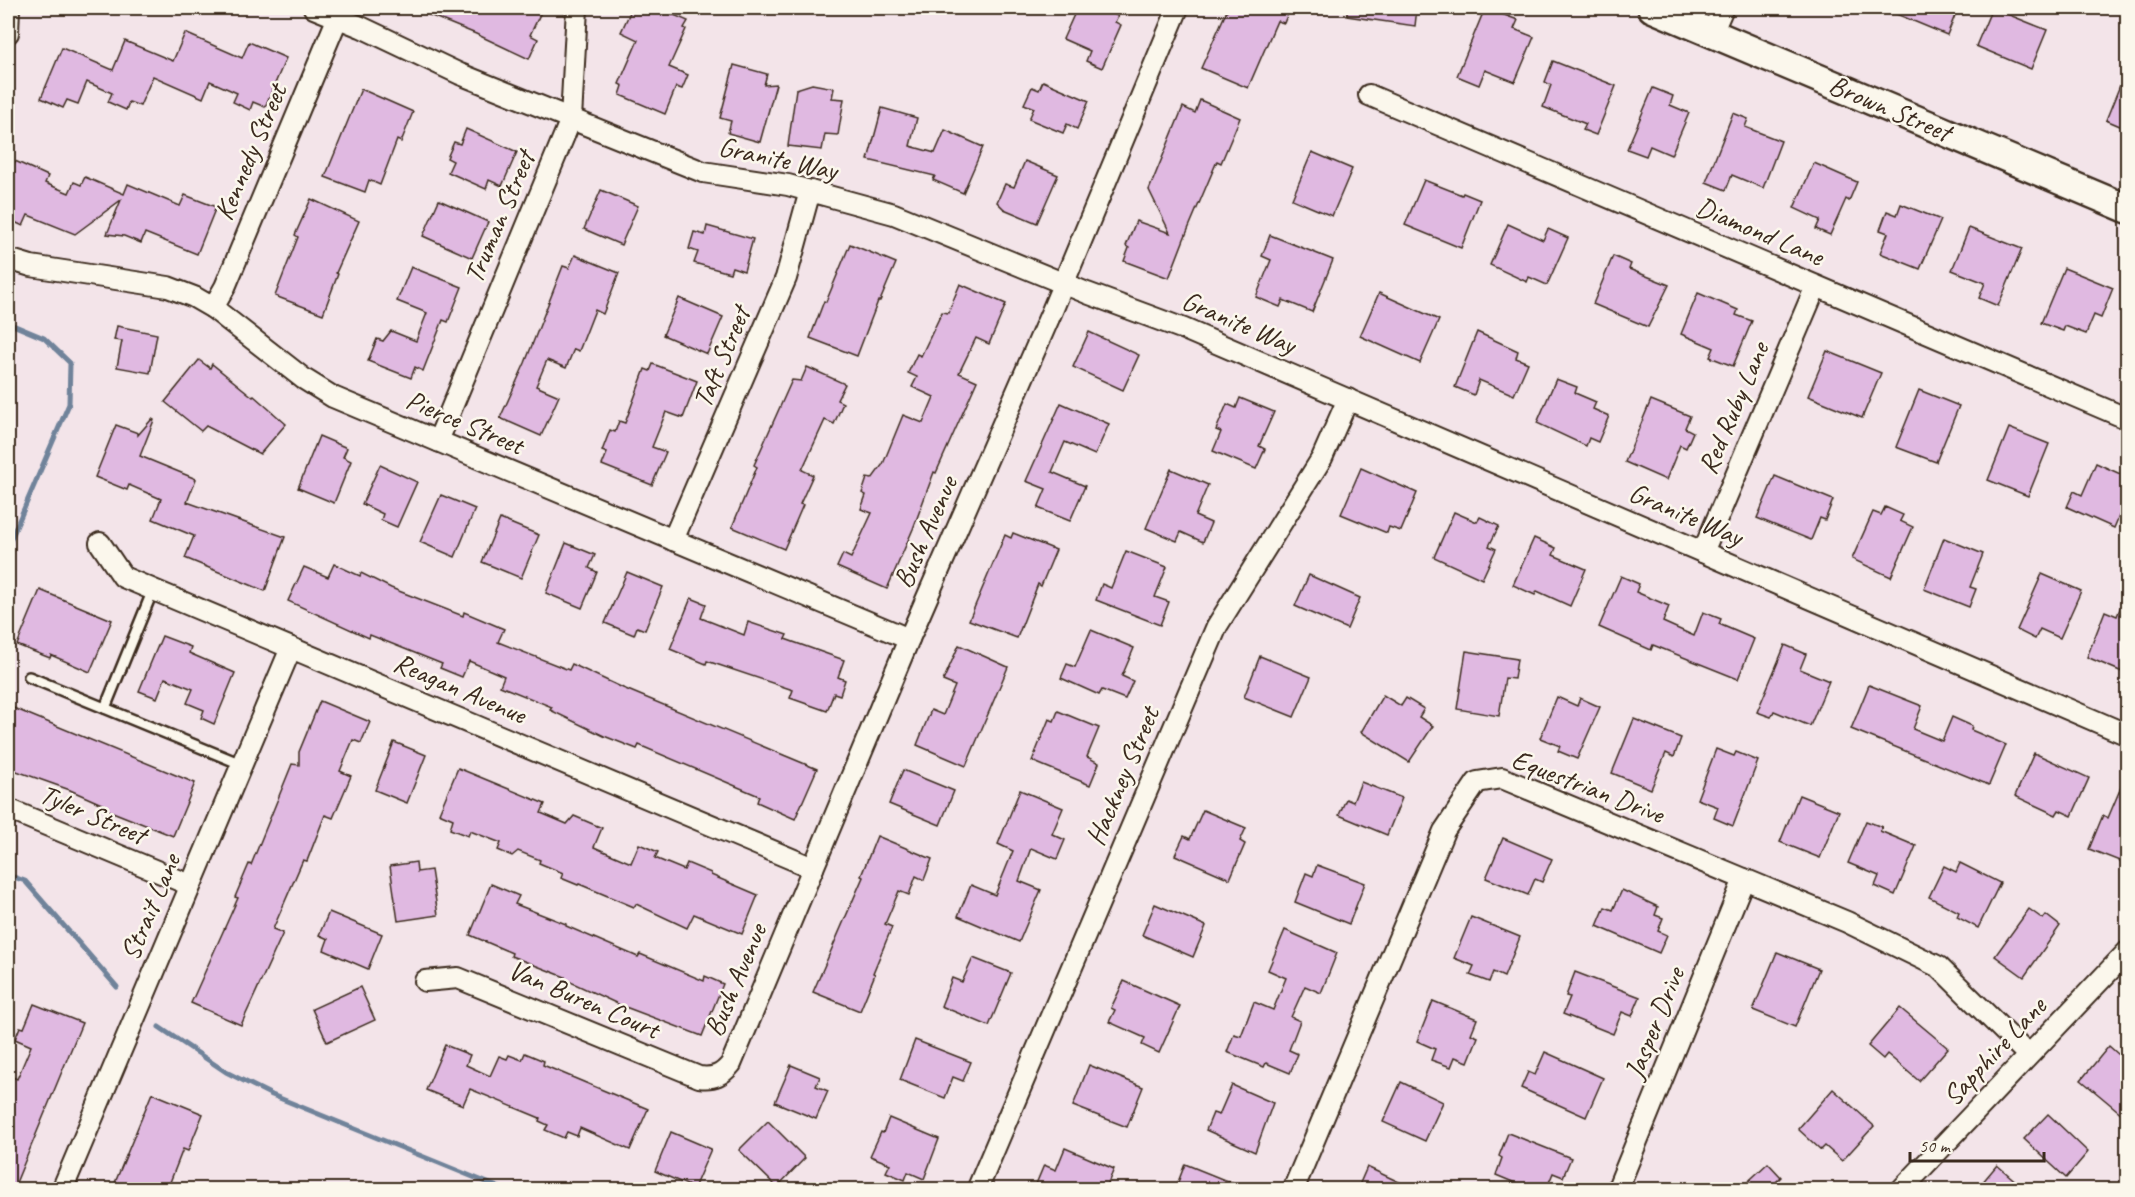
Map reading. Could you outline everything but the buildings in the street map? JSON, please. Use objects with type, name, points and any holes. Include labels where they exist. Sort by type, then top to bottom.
[{"type":"main road","name":"Brown Street","points":[[1652,8],[2127,209]]},
{"type":"street","points":[[8,33],[9,8]]},
{"type":"street","name":"Granite Way","points":[[314,8],[338,16],[460,74],[703,172],[788,185],[894,214],[1184,329],[2127,735]]},
{"type":"street","name":"Truman Street","points":[[438,441],[571,118],[577,8]]},
{"type":"street","name":"Bush Avenue","points":[[719,1076],[731,1064],[909,639],[1064,283],[1178,8]]},
{"type":"street","points":[[1712,33],[1723,8]]},
{"type":"street","name":"Kennedy Street","points":[[213,308],[225,287],[338,16]]},
{"type":"street","name":"Diamond Lane","points":[[1369,95],[2127,419]]},
{"type":"street","name":"Taft Street","points":[[673,540],[786,279],[810,191]]},
{"type":"street","name":"Pierce Street","points":[[8,259],[32,266],[168,287],[194,297],[213,308],[304,379],[333,397],[909,639]]},
{"type":"street","name":"Red Ruby Lane","points":[[1703,552],[1816,286]]},
{"type":"street","name":"Hackney Street","points":[[977,1190],[1217,626],[1322,458],[1348,399]]},
{"type":"street","name":"Reagan Avenue","points":[[100,543],[123,577],[813,868]]},
{"type":"street","name":"Strait Lane","points":[[62,1190],[291,648]]},
{"type":"street","name":"Equestrian Drive","points":[[1293,1190],[1444,831],[1477,782],[1502,778],[1847,922],[1939,967],[2028,1055]]},
{"type":"street","name":"Tyler Street","points":[[8,809],[190,885]]},
{"type":"street","name":"Jasper Drive","points":[[1617,1190],[1744,879]]},
{"type":"street","name":"Sapphire Lane","points":[[1901,1190],[2127,951]]},
{"type":"street","name":"Van Buren Court","points":[[425,981],[458,978],[699,1077],[709,1079],[719,1076]]},
{"type":"lane","points":[[105,708],[153,590]]},
{"type":"lane","points":[[29,677],[241,764]]},
{"type":"waterway","points":[[8,323],[44,338],[70,363],[69,404],[8,546]]},
{"type":"waterway","points":[[8,875],[25,881],[117,987]]},
{"type":"waterway","points":[[159,1027],[226,1072],[272,1095],[505,1190]]}]
